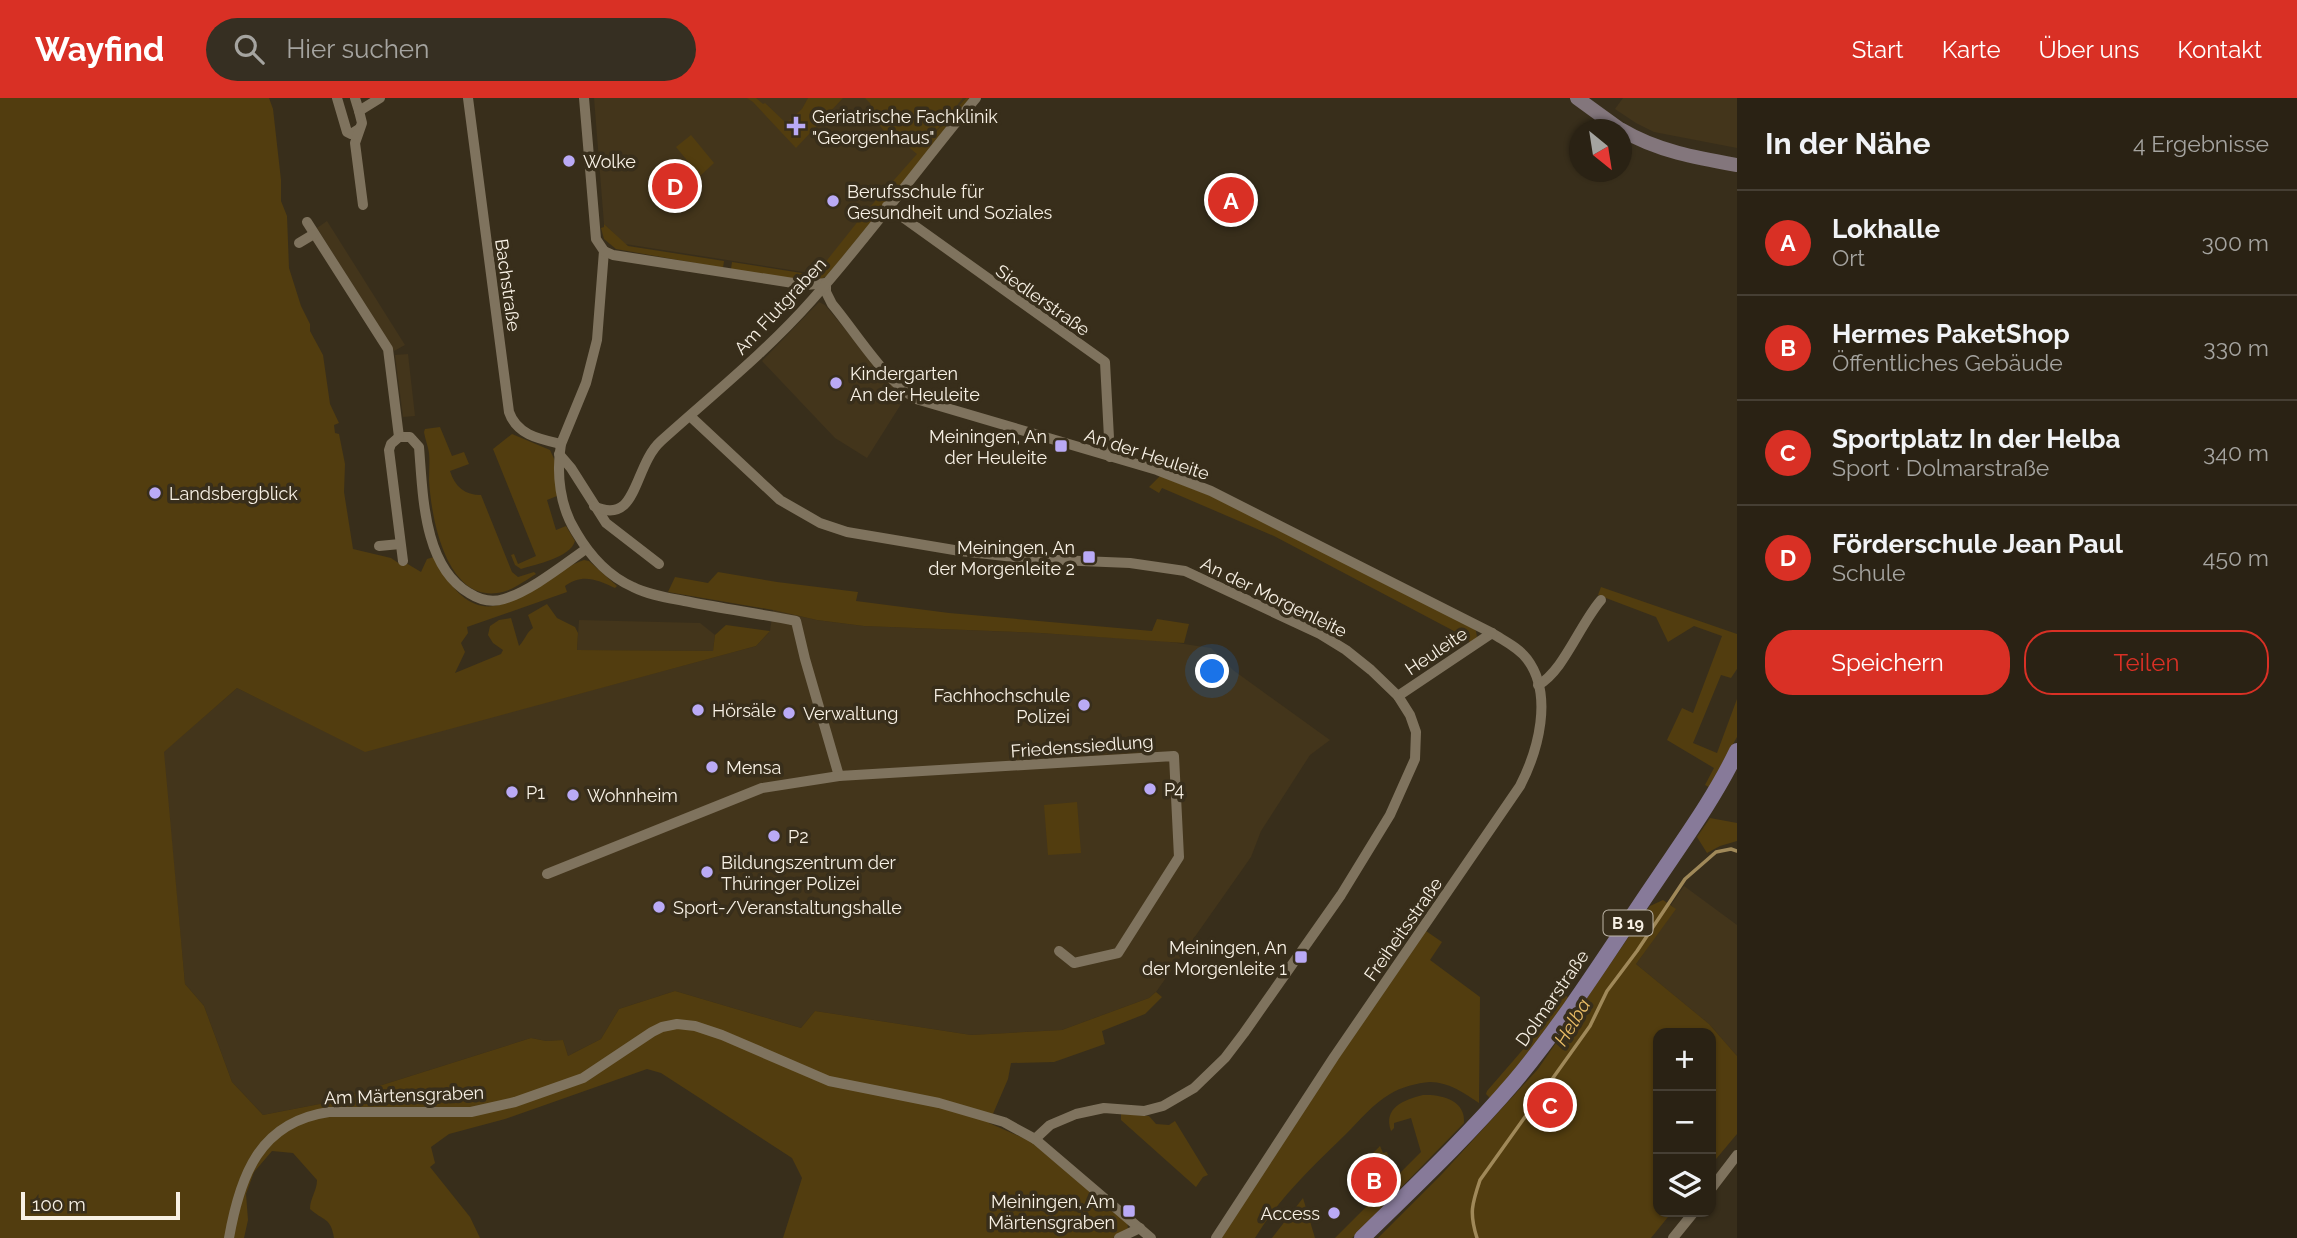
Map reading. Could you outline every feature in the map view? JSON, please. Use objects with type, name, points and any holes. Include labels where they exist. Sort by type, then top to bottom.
[{"type":"main road","points":[[1577,98],[1606,119]]},
{"type":"main road","points":[[1632,136],[1674,153],[1737,165]]},
{"type":"main road","name":"Dolmarstraße","points":[[1362,1238],[1427,1174],[1534,1057],[1692,827],[1737,751]]},
{"type":"street","points":[[337,98],[347,132],[351,134],[359,129]]},
{"type":"street","points":[[355,98],[362,124],[355,143],[363,205]]},
{"type":"street","points":[[359,111],[380,98]]},
{"type":"street","name":"Bachstraße","points":[[468,98],[509,412],[517,427],[560,449]]},
{"type":"street","points":[[584,98],[596,239],[604,251],[613,255],[806,285],[826,283]]},
{"type":"street","name":"Am Flutgraben","points":[[594,506],[614,511],[624,506],[659,443],[757,356],[812,300],[976,98]]},
{"type":"street","name":"Siedlerstraße","points":[[887,206],[1105,362],[1110,457]]},
{"type":"street","points":[[307,222],[388,349],[399,438]]},
{"type":"street","points":[[299,243],[314,234]]},
{"type":"street","points":[[604,251],[597,340],[586,383],[560,449],[564,508],[586,549],[613,575],[645,592],[796,621],[839,776]]},
{"type":"street","name":"An der Heuleite","points":[[826,283],[826,292],[832,304],[902,389],[916,398],[1157,470],[1211,491],[1492,633]]},
{"type":"street","name":"An der Morgenleite","points":[[691,417],[780,500],[820,523],[847,531],[984,554],[1033,559],[1130,562],[1185,571],[1320,634],[1357,658],[1398,696],[1410,715],[1416,732],[1415,759],[1399,797],[1341,895],[1225,1058],[1194,1088],[1163,1106],[1144,1111],[1104,1108],[1076,1114],[1050,1125],[1035,1139]]},
{"type":"street","points":[[403,561],[389,450],[391,444],[399,438],[410,438],[419,447],[433,543],[450,577],[466,592],[479,599],[504,600],[586,549]]},
{"type":"street","points":[[560,449],[606,523],[659,565]]},
{"type":"street","points":[[379,546],[400,544]]},
{"type":"street","points":[[1538,685],[1550,678],[1601,600]]},
{"type":"street","name":"Heuleite","points":[[1398,696],[1492,633]]},
{"type":"street","name":"Freiheitsstraße","points":[[1216,1238],[1334,1057],[1520,786],[1538,738],[1541,707],[1538,685],[1527,659],[1492,633]]},
{"type":"street","name":"Friedenssiedlung","points":[[547,874],[762,788],[839,776],[1174,756],[1179,857],[1118,953],[1074,963],[1059,951]]},
{"type":"street","name":"Am Märtensgraben","points":[[229,1238],[234,1212],[248,1170],[266,1142],[278,1130],[294,1121],[328,1112],[471,1112],[491,1109],[583,1077],[652,1032],[677,1024],[695,1026],[722,1035],[829,1081],[958,1108],[1004,1122],[1035,1139]]},
{"type":"street","points":[[1035,1139],[1151,1238]]},
{"type":"street","points":[[1716,1182],[1737,1155]]},
{"type":"street","points":[[1674,1238],[1689,1217]]},
{"type":"street","points":[[1119,1238],[1140,1228]]},
{"type":"shaded area","points":[[0,98],[269,98],[273,109],[281,201],[287,216],[289,268],[301,306],[310,324],[310,331],[323,355],[330,404],[339,423],[334,425],[335,433],[339,434],[345,464],[344,492],[353,549],[391,558],[400,564],[406,563],[421,572],[427,559],[434,557],[452,586],[470,601],[487,606],[505,603],[584,560],[589,561],[617,586],[615,588],[590,579],[578,580],[565,586],[567,592],[467,627],[468,633],[461,643],[465,652],[455,673],[501,654],[503,650],[493,643],[488,635],[490,626],[499,620],[511,618],[519,646],[533,628],[528,615],[547,604],[557,618],[575,627],[578,633],[577,650],[713,651],[715,635],[726,625],[770,631],[756,646],[365,752],[237,688],[164,752],[185,984],[204,1006],[232,1082],[263,1115],[325,1103],[531,1038],[563,1040],[568,1056],[601,1039],[619,1009],[675,991],[801,1028],[815,1011],[971,1035],[1062,1030],[1149,998],[1156,992],[1162,997],[1145,1014],[1102,1031],[1105,1044],[1054,1062],[1011,1063],[1008,1079],[989,1123],[1030,1141],[1127,1221],[1128,1229],[1113,1238],[783,1238],[802,1178],[792,1158],[661,1073],[647,1069],[505,1119],[449,1134],[431,1147],[435,1163],[430,1167],[470,1217],[480,1238],[334,1238],[329,1223],[310,1209],[317,1180],[293,1153],[272,1151],[254,1172],[246,1194],[248,1220],[244,1238],[0,1238]]},
{"type":"shaded area","points":[[594,98],[966,98],[816,274],[625,244],[604,224]]},
{"type":"shaded area","name":"Geriatrische Fachklinik \"Georgenhaus\"","points":[[747,98],[756,98],[765,103],[786,123],[802,109],[808,98],[843,98],[796,148]]},
{"type":"shaded area","points":[[865,98],[963,98],[921,149],[966,98],[972,98],[827,276],[819,280],[816,274],[917,154],[900,140],[887,135],[875,119],[870,103]]},
{"type":"shaded area","points":[[1623,98],[1737,98],[1737,148],[1654,132],[1615,109]]},
{"type":"shaded area","points":[[691,135],[714,163],[700,176],[676,147]]},
{"type":"shaded area","points":[[327,221],[405,345],[394,351],[317,228]]},
{"type":"shaded area","points":[[604,224],[628,246],[724,261],[723,268],[616,249],[604,239],[601,228]]},
{"type":"shaded area","points":[[732,262],[808,274],[806,281],[731,269]]},
{"type":"shaded area","name":"Kindergarten An der Heuleite","points":[[819,302],[825,305],[894,388],[891,397],[903,401],[867,458],[835,438],[762,361]]},
{"type":"shaded area","points":[[408,354],[415,416],[403,417],[395,355]]},
{"type":"shaded area","points":[[440,427],[452,456],[464,452],[469,464],[450,471],[452,477],[465,492],[481,495],[512,572],[518,577],[534,572],[536,574],[507,591],[480,592],[465,583],[445,553],[433,514],[429,453],[424,432],[425,429]]},
{"type":"shaded area","points":[[512,434],[550,450],[555,461],[557,496],[547,500],[556,530],[566,526],[575,541],[567,552],[560,556],[521,569],[515,565],[511,555],[514,554],[518,564],[536,556],[493,449]]},
{"type":"shaded area","points":[[1160,476],[1242,508],[1472,627],[1477,637],[1470,645],[1469,639],[1274,536],[1162,488],[1159,493],[1149,487]]},
{"type":"shaded area","points":[[718,572],[858,592],[856,601],[949,613],[1152,631],[1157,619],[1189,624],[1184,643],[1041,633],[864,626],[817,620],[668,592],[675,577],[708,583]]},
{"type":"shaded area","points":[[1601,587],[1737,634],[1737,669],[1731,678],[1721,675],[1693,743],[1717,753],[1737,699],[1737,737],[1709,787],[1705,785],[1714,768],[1667,740],[1682,708],[1693,713],[1722,636],[1694,626],[1668,642],[1656,617],[1598,595]]},
{"type":"shaded area","name":"Bildungszentrum der Thüringer Polizei","points":[[773,610],[817,620],[864,626],[1041,633],[1164,641],[1211,648],[1233,670],[1330,740],[1310,755],[1261,831],[1251,857],[1156,992],[1149,998],[1062,1030],[971,1035],[815,1011],[801,1028],[675,991],[619,1009],[601,1039],[568,1056],[563,1040],[531,1038],[325,1103],[263,1115],[232,1082],[204,1006],[185,984],[163,752],[237,688],[365,751],[756,646],[770,631]]},
{"type":"shaded area","points":[[579,620],[700,623],[715,635],[713,651],[577,650]]},
{"type":"shaded area","points":[[1077,802],[1081,853],[1048,855],[1044,805]]},
{"type":"shaded area","points":[[1710,818],[1737,823],[1737,841],[1707,853],[1697,837]]},
{"type":"shaded area","points":[[1684,886],[1737,925],[1737,1056],[1716,1032],[1716,1028],[1712,1028],[1636,964],[1675,909],[1671,905]]},
{"type":"shaded area","points":[[1663,900],[1676,909],[1636,964],[1712,1028],[1653,1028],[1653,1217],[1668,1217],[1651,1238],[1378,1238],[1441,1175],[1538,1069],[1650,906]]},
{"type":"shaded area","points":[[1426,931],[1442,942],[1430,960],[1480,997],[1479,1103],[1456,1089],[1437,1082],[1415,1084],[1394,1092],[1372,1107],[1309,1170],[1275,1209],[1255,1238],[1221,1238],[1333,1066]]},
{"type":"shaded area","points":[[1564,994],[1570,999],[1491,1099],[1486,1094],[1487,1091],[1533,1038]]},
{"type":"shaded area","points":[[1716,1032],[1737,1056],[1737,1134],[1716,1159]]},
{"type":"shaded area","points":[[1423,1095],[1444,1097],[1457,1104],[1464,1115],[1464,1123],[1352,1238],[1335,1238],[1421,1152],[1411,1118],[1394,1123],[1391,1131],[1389,1123],[1396,1106]]},
{"type":"shaded area","points":[[1121,1114],[1149,1116],[1156,1124],[1169,1125],[1175,1121],[1208,1175],[1203,1177],[1196,1187],[1121,1120]]},
{"type":"shaded area","points":[[1380,1146],[1383,1153],[1387,1152],[1390,1170],[1373,1191],[1371,1190],[1384,1176],[1367,1159]]},
{"type":"shaded area","points":[[1303,1198],[1315,1238],[1272,1238]]},
{"type":"waterway","name":"Helba","points":[[1477,1238],[1472,1209],[1480,1180],[1590,1026],[1607,991],[1685,879],[1716,852],[1731,849],[1737,851]]},
{"type":"place","name":"Geriatrische Fachklinik \"Georgenhaus\"","points":[[796,126]]},
{"type":"place","name":"Wolke","points":[[569,161]]},
{"type":"place","name":"Förderschule Jean Paul","points":[[675,186]]},
{"type":"place","name":"Lokhalle","points":[[1231,200]]},
{"type":"place","name":"Berufsschule für Gesundheit und Soziales","points":[[833,201]]},
{"type":"place","name":"Kindergarten An der Heuleite","points":[[836,383]]},
{"type":"place","name":"Meiningen, An der Heuleite","points":[[1061,446]]},
{"type":"place","name":"Landsbergblick","points":[[155,493]]},
{"type":"place","name":"Meiningen, An der Morgenleite 2","points":[[1089,557]]},
{"type":"place","name":"Fachhochschule Polizei","points":[[1084,705]]},
{"type":"place","name":"Hörsäle","points":[[698,710]]},
{"type":"place","name":"Verwaltung","points":[[789,713]]},
{"type":"place","name":"Mensa","points":[[712,767]]},
{"type":"place","name":"P4","points":[[1150,789]]},
{"type":"place","name":"P1","points":[[512,792]]},
{"type":"place","name":"Wohnheim","points":[[573,795]]},
{"type":"place","name":"P2","points":[[774,836]]},
{"type":"place","name":"Bildungszentrum der Thüringer Polizei","points":[[707,872]]},
{"type":"place","name":"Sport-/Veranstaltungshalle","points":[[659,907]]},
{"type":"place","name":"Meiningen, An der Morgenleite 1","points":[[1301,957]]},
{"type":"place","name":"Sportplatz In der Helba","points":[[1550,1105]]},
{"type":"place","name":"Hermes PaketShop","points":[[1374,1180]]},
{"type":"place","name":"Meiningen, Am Märtensgraben","points":[[1129,1211]]},
{"type":"place","name":"Access","points":[[1334,1213]]}]
